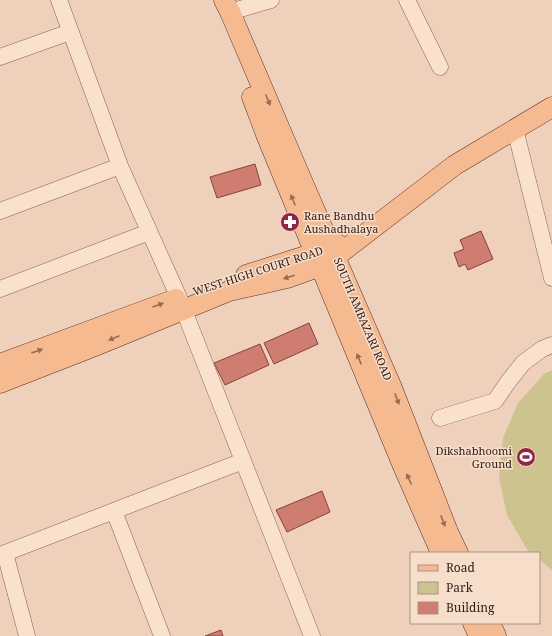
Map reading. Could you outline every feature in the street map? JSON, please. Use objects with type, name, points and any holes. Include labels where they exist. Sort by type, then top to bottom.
[{"type":"main road","name":"SOUTH AMBAZARI ROAD","points":[[212,0],[233,46],[267,137],[392,388],[448,532],[458,552]]},
{"type":"main road","name":"SOUTH AMBAZARI ROAD","points":[[227,6],[300,176],[326,258],[403,466],[441,552]]},
{"type":"main road","name":"WEST HIGH COURT ROAD","points":[[326,258],[452,152],[552,93]]},
{"type":"main road","name":"WEST HIGH COURT ROAD","points":[[326,258],[455,165],[552,107]]},
{"type":"main road","points":[[0,383],[88,349],[181,304],[286,278],[326,258]]},
{"type":"main road","name":"WEST HIGH COURT ROAD","points":[[0,364],[181,304]]},
{"type":"main road","points":[[473,624],[479,636]]},
{"type":"main road","points":[[490,624],[496,636]]},
{"type":"street","points":[[59,0],[120,166],[181,304],[312,636]]},
{"type":"street","points":[[227,6],[271,0]]},
{"type":"street","points":[[407,0],[440,67]]},
{"type":"street","points":[[0,57],[70,32]]},
{"type":"street","points":[[515,129],[551,269]]},
{"type":"street","points":[[0,211],[120,166]]},
{"type":"street","points":[[0,289],[149,232]]},
{"type":"street","points":[[440,418],[495,402],[523,363],[542,349],[552,345]]},
{"type":"street","points":[[27,636],[3,554],[243,461]]},
{"type":"street","points":[[114,511],[162,636]]},
{"type":"green space","name":"Dikshabhoomi Ground","points":[[552,370],[552,570],[540,560],[540,552],[528,551],[507,515],[499,477],[503,438],[518,403],[544,374]]},
{"type":"building","points":[[255,164],[261,185],[217,198],[210,177]]},
{"type":"building","points":[[481,231],[493,259],[468,270],[465,264],[459,267],[454,253],[464,249],[460,240]]},
{"type":"building","points":[[309,323],[318,344],[274,364],[264,343]]},
{"type":"building","points":[[260,344],[269,365],[225,385],[214,363]]},
{"type":"building","points":[[322,491],[330,512],[287,532],[276,510]]},
{"type":"building","points":[[221,630],[223,636],[205,636]]},
{"type":"place","name":"Rane Bandhu Aushadhalaya","points":[[290,222]]},
{"type":"place","name":"Dikshabhoomi Ground","points":[[526,457]]}]
